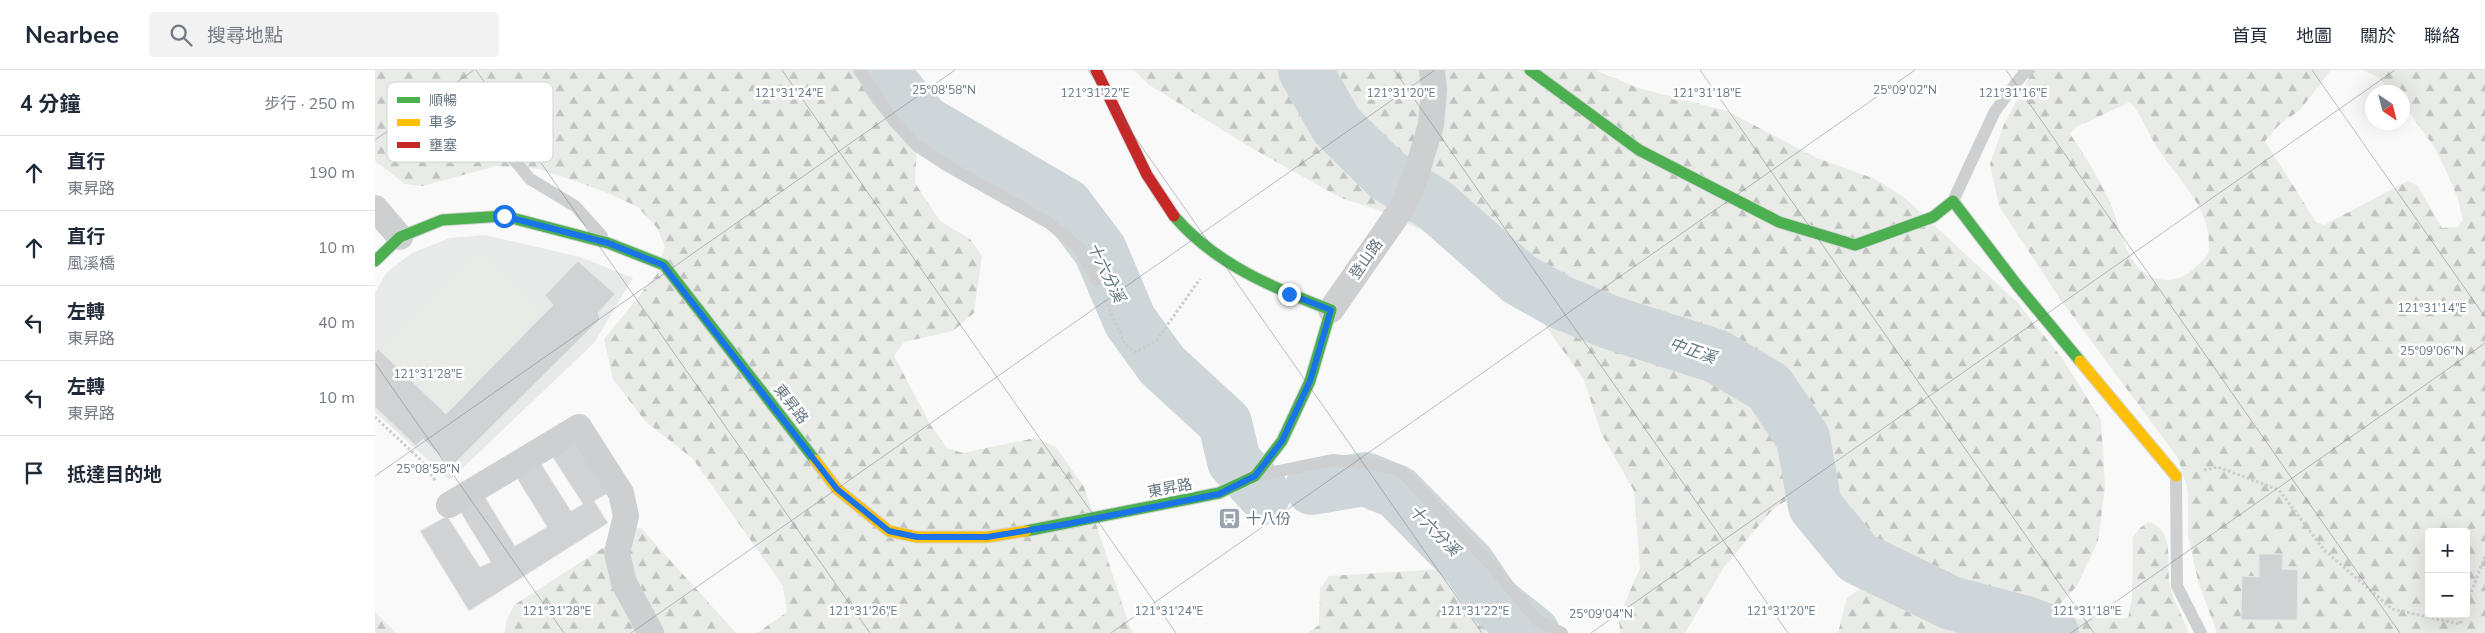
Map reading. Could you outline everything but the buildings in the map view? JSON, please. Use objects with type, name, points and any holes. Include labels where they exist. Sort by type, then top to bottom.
[{"type":"street","points":[[1096,70],[1157,192],[1185,229],[1217,256],[1289,294],[1331,310],[1310,381],[1282,441],[1255,476]]},
{"type":"street","name":"登山路","points":[[1331,310],[1403,208],[1415,178],[1431,125],[1432,70]]},
{"type":"street","points":[[1530,70],[1639,150],[1779,222],[1855,244],[1933,218],[1953,201],[2017,285],[2176,476]]},
{"type":"street","points":[[375,208],[400,237]]},
{"type":"street","name":"東昇路","points":[[375,260],[400,237],[442,220],[504,216],[608,243],[663,265],[837,489],[889,531],[917,537],[987,537],[1219,494],[1255,476]]},
{"type":"street","points":[[443,495],[579,427],[621,493],[626,516],[617,552],[624,583],[651,633]]},
{"type":"lane","points":[[859,70],[894,121],[917,146],[946,165],[1049,223],[1079,248],[1097,280]]},
{"type":"lane","points":[[1953,201],[1995,111],[2023,74],[2029,70]]},
{"type":"lane","points":[[516,162],[530,179],[575,206],[608,243]]},
{"type":"lane","points":[[1255,476],[1333,460],[1374,464],[1401,472],[1492,566],[1537,620],[1562,633]]},
{"type":"lane","points":[[2176,476],[2177,586],[2201,633]]},
{"type":"path","points":[[1097,280],[1125,344],[1136,352],[1156,341],[1217,256]]},
{"type":"path","points":[[375,417],[425,463],[443,495]]},
{"type":"path","points":[[2176,476],[2218,468],[2279,490],[2323,550],[2392,609],[2425,616]]},
{"type":"path","points":[[2470,595],[2485,556]]},
{"type":"path","points":[[2433,618],[2460,624],[2462,618]]},
{"type":"shaded area","points":[[485,235],[580,257],[633,278],[594,343],[450,480],[375,412],[375,293],[387,272],[412,253],[450,238]]},
{"type":"green space","points":[[375,70],[890,70],[917,144],[915,183],[940,221],[970,239],[982,256],[974,313],[953,331],[904,342],[894,356],[930,424],[947,448],[963,453],[1035,438],[1056,447],[1084,487],[1130,628],[1134,633],[757,633],[787,612],[783,586],[693,459],[645,421],[613,379],[604,339],[657,274],[665,247],[657,228],[638,207],[603,191],[540,169],[497,166],[422,186],[405,184],[375,161]]},
{"type":"green space","points":[[1134,70],[1595,70],[1638,88],[1727,111],[1817,158],[1875,179],[1905,198],[2017,302],[2062,358],[2101,420],[2105,487],[2098,541],[2077,586],[2058,606],[2056,612],[2059,617],[2067,619],[2128,618],[2132,598],[2133,537],[2148,522],[2157,526],[2163,532],[2166,540],[2170,586],[2189,633],[1838,633],[1847,598],[1873,580],[1825,553],[1807,511],[1792,497],[1773,509],[1724,567],[1685,633],[1621,633],[1618,619],[1640,568],[1634,491],[1601,433],[1584,380],[1542,321],[1453,245],[1376,209],[1341,198],[1255,150],[1149,85]]},
{"type":"green space","points":[[2033,70],[2331,70],[2300,110],[2279,125],[2265,141],[2316,222],[2324,225],[2408,181],[2418,186],[2442,228],[2457,227],[2463,220],[2458,199],[2435,148],[2410,114],[2410,85],[2385,85],[2378,77],[2362,70],[2485,70],[2485,633],[2217,633],[2198,581],[2188,535],[2188,491],[2178,458],[2060,299],[1999,206],[1990,164],[2004,124]],"holes":[[[2130,102],[2158,149],[2194,198],[2206,225],[2209,239],[2208,254],[2190,272],[2179,278],[2167,280],[2153,278],[2134,262],[2105,191],[2070,134],[2076,127]]]},
{"type":"green space","points":[[480,251],[542,312],[446,410],[380,348]]},
{"type":"green space","points":[[634,528],[641,528],[736,633],[505,633],[506,622],[514,605]]},
{"type":"green space","points":[[1444,569],[1457,578],[1489,614],[1513,633],[1308,633],[1319,625],[1320,589],[1329,576]]},
{"type":"green space","points":[[375,612],[396,633],[375,633]]},
{"type":"waterway","name":"十六分溪","points":[[884,70],[892,84],[924,122],[1066,205],[1100,250],[1130,321],[1162,365],[1225,423],[1234,461],[1264,494]]},
{"type":"waterway","name":"中正溪","points":[[1305,70],[1337,126],[1387,175],[1435,205],[1519,279],[1560,302],[1612,323],[1716,356],[1769,387],[1803,438],[1815,506],[1858,558],[1951,603],[2026,623],[2052,633]]},
{"type":"waterway","name":"十六分溪","points":[[1312,488],[1365,479],[1397,492],[1469,565],[1494,602],[1533,633]]},
{"type":"traffic: fast","points":[[1530,70],[1639,150],[1779,222],[1855,245],[1933,217],[1953,201],[2017,285],[2080,361]]},
{"type":"traffic: fast","points":[[375,261],[400,237],[442,220],[504,216],[608,243],[664,265],[815,460]]},
{"type":"traffic: fast","points":[[1026,531],[1219,493],[1255,476],[1282,441],[1310,381],[1331,310],[1288,293],[1246,273],[1208,248],[1174,216]]},
{"type":"traffic: slow","points":[[2080,361],[2176,476]]},
{"type":"traffic: slow","points":[[815,460],[837,489],[889,531],[917,537],[987,537],[1026,531]]},
{"type":"traffic: jam","points":[[1096,70],[1147,175],[1174,216]]},
{"type":"place","name":"十八份","points":[[1230,519]]},
{"type":"route","points":[[504,216],[608,243],[663,265],[837,489],[889,531],[917,537],[987,537],[1067,524],[1219,494],[1255,476],[1282,441],[1310,381],[1331,310],[1289,294]]}]
